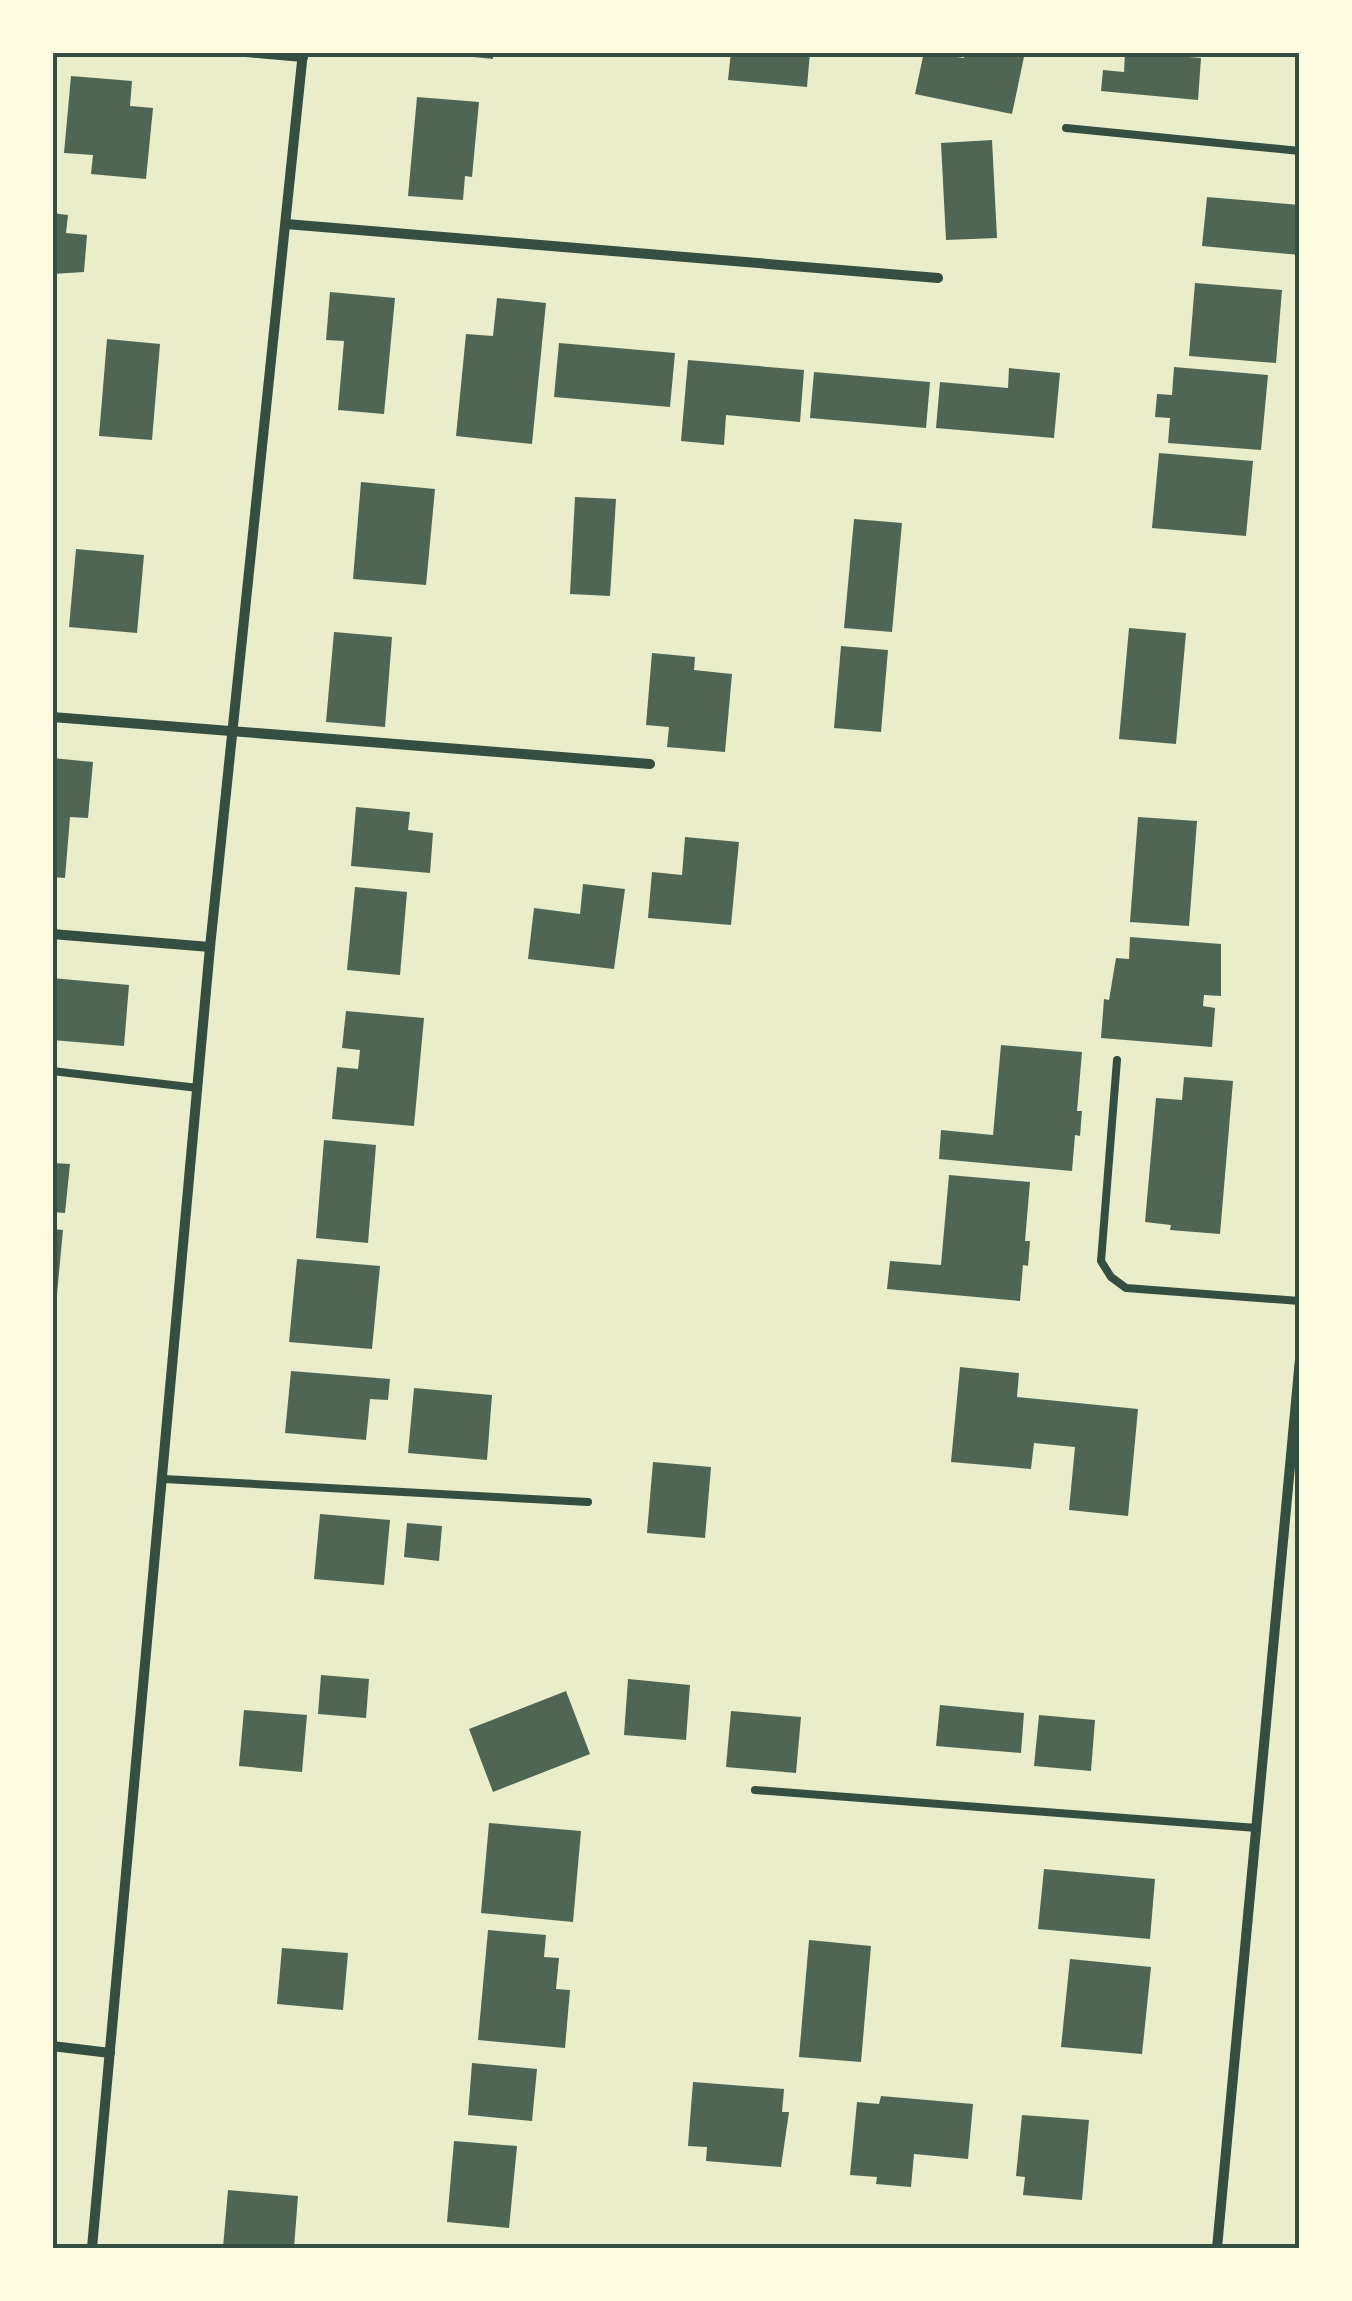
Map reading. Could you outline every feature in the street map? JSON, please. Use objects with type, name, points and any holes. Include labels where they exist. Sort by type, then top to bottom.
[{"type":"street","points":[[92,2248],[210,947],[303,55],[246,52]]},
{"type":"street","points":[[286,224],[938,278]]},
{"type":"street","points":[[52,717],[650,764]]},
{"type":"street","points":[[52,934],[210,947]]},
{"type":"street","points":[[1217,2248],[1293,1496],[1300,1359]]},
{"type":"street","points":[[52,2046],[110,2052]]},
{"type":"lane","points":[[1066,128],[1300,151]]},
{"type":"lane","points":[[1117,1060],[1101,1260],[1111,1278],[1126,1288],[1300,1301]]},
{"type":"lane","points":[[52,1071],[198,1088]]},
{"type":"lane","points":[[164,1479],[588,1502]]},
{"type":"lane","points":[[756,1790],[1257,1828]]},
{"type":"building","points":[[493,52],[493,59],[453,55]]},
{"type":"building","points":[[731,52],[810,52],[807,87],[728,80]]},
{"type":"building","points":[[924,52],[964,58],[965,52],[1025,52],[1012,114],[915,94]]},
{"type":"building","points":[[1125,52],[1201,58],[1198,100],[1101,91],[1103,70],[1124,72]]},
{"type":"building","points":[[71,76],[132,81],[130,106],[153,108],[146,179],[91,174],[93,155],[64,153]]},
{"type":"building","points":[[417,97],[479,102],[472,177],[465,176],[463,200],[408,196]]},
{"type":"building","points":[[992,140],[997,238],[946,240],[941,143]]},
{"type":"building","points":[[1207,197],[1300,205],[1300,255],[1202,246]]},
{"type":"building","points":[[52,213],[68,215],[66,233],[87,235],[84,272],[52,274]]},
{"type":"building","points":[[1195,283],[1282,290],[1276,363],[1189,356]]},
{"type":"building","points":[[330,292],[395,298],[384,414],[338,410],[344,341],[326,340]]},
{"type":"building","points":[[497,298],[546,303],[532,444],[456,436],[466,334],[493,336]]},
{"type":"building","points":[[107,339],[160,344],[152,440],[99,436]]},
{"type":"building","points":[[559,343],[675,353],[670,407],[554,397]]},
{"type":"building","points":[[688,360],[804,370],[800,422],[726,415],[724,445],[681,441]]},
{"type":"building","points":[[1174,367],[1268,375],[1261,450],[1168,443],[1170,418],[1155,417],[1157,394],[1172,395]]},
{"type":"building","points":[[1009,368],[1060,373],[1054,438],[936,428],[940,382],[1008,388]]},
{"type":"building","points":[[814,372],[930,382],[926,428],[810,418]]},
{"type":"building","points":[[1159,453],[1253,461],[1246,536],[1152,528]]},
{"type":"building","points":[[361,482],[435,489],[426,585],[353,579]]},
{"type":"building","points":[[575,497],[616,499],[610,596],[570,594]]},
{"type":"building","points":[[854,519],[902,523],[892,632],[844,628]]},
{"type":"building","points":[[76,549],[144,555],[137,633],[69,627]]},
{"type":"building","points":[[1129,628],[1186,633],[1176,744],[1119,739]]},
{"type":"building","points":[[334,632],[392,637],[385,727],[326,722]]},
{"type":"building","points":[[841,646],[888,650],[881,732],[834,728]]},
{"type":"building","points":[[652,653],[695,657],[694,670],[732,674],[725,752],[667,747],[669,727],[646,725]]},
{"type":"building","points":[[52,758],[93,762],[88,818],[70,817],[65,878],[52,877]]},
{"type":"building","points":[[356,807],[410,812],[408,830],[433,833],[430,873],[351,866]]},
{"type":"building","points":[[1138,817],[1197,821],[1189,926],[1130,922]]},
{"type":"building","points":[[685,837],[739,842],[731,925],[648,918],[652,872],[682,875]]},
{"type":"building","points":[[583,884],[625,889],[614,969],[528,959],[534,908],[580,914]]},
{"type":"building","points":[[355,887],[407,892],[400,975],[347,970]]},
{"type":"building","points":[[1130,937],[1221,944],[1221,996],[1204,995],[1203,1006],[1215,1008],[1212,1047],[1101,1038],[1104,999],[1109,1000],[1116,958],[1129,959]]},
{"type":"building","points":[[52,978],[129,985],[124,1046],[52,1040]]},
{"type":"building","points":[[346,1011],[424,1018],[414,1126],[332,1119],[337,1067],[358,1069],[360,1050],[342,1048]]},
{"type":"building","points":[[1001,1045],[1082,1052],[1077,1111],[1082,1111],[1080,1136],[1075,1135],[1072,1171],[939,1159],[941,1130],[993,1135]]},
{"type":"building","points":[[1184,1077],[1233,1081],[1220,1234],[1170,1230],[1171,1225],[1145,1222],[1156,1098],[1182,1100]]},
{"type":"building","points":[[324,1140],[376,1145],[368,1243],[316,1238]]},
{"type":"building","points":[[52,1163],[70,1164],[65,1213],[52,1212]]},
{"type":"building","points":[[949,1175],[1030,1182],[1025,1241],[1030,1241],[1028,1266],[1023,1265],[1020,1301],[887,1289],[890,1261],[941,1265]]},
{"type":"building","points":[[52,1229],[63,1230],[55,1315],[52,1315]]},
{"type":"building","points":[[297,1259],[380,1266],[372,1349],[289,1342]]},
{"type":"building","points":[[960,1367],[1019,1373],[1017,1397],[1138,1409],[1128,1516],[1069,1510],[1075,1447],[1034,1443],[1031,1469],[951,1462]]},
{"type":"building","points":[[291,1371],[390,1379],[388,1400],[370,1399],[366,1440],[285,1433]]},
{"type":"building","points":[[414,1388],[492,1395],[487,1460],[408,1453]]},
{"type":"building","points":[[653,1462],[711,1467],[705,1538],[647,1533]]},
{"type":"building","points":[[320,1514],[390,1520],[384,1585],[314,1579]]},
{"type":"building","points":[[407,1523],[442,1526],[439,1561],[404,1557]]},
{"type":"building","points":[[321,1675],[369,1679],[366,1718],[318,1714]]},
{"type":"building","points":[[628,1679],[690,1685],[686,1740],[624,1735]]},
{"type":"building","points":[[566,1691],[590,1754],[493,1792],[469,1729]]},
{"type":"building","points":[[940,1705],[1024,1713],[1021,1753],[936,1746]]},
{"type":"building","points":[[244,1710],[307,1715],[302,1772],[239,1766]]},
{"type":"building","points":[[731,1711],[801,1717],[796,1773],[726,1767]]},
{"type":"building","points":[[1039,1715],[1095,1720],[1091,1771],[1034,1766]]},
{"type":"building","points":[[489,1823],[581,1831],[573,1922],[481,1913]]},
{"type":"building","points":[[1044,1869],[1155,1879],[1150,1939],[1038,1929]]},
{"type":"building","points":[[488,1930],[546,1935],[544,1957],[559,1958],[556,1989],[570,1990],[565,2048],[478,2040]]},
{"type":"building","points":[[809,1940],[871,1946],[861,2062],[799,2057]]},
{"type":"building","points":[[282,1948],[348,1953],[343,2010],[277,2004]]},
{"type":"building","points":[[1070,1959],[1151,1967],[1142,2054],[1061,2047]]},
{"type":"building","points":[[472,2063],[537,2069],[532,2121],[468,2115]]},
{"type":"building","points":[[693,2082],[784,2089],[782,2112],[789,2112],[781,2167],[706,2161],[707,2147],[688,2146]]},
{"type":"building","points":[[881,2096],[973,2104],[968,2159],[914,2154],[911,2187],[876,2184],[877,2177],[850,2175],[857,2102],[879,2104]]},
{"type":"building","points":[[1022,2115],[1089,2120],[1082,2200],[1023,2195],[1025,2177],[1016,2176]]},
{"type":"building","points":[[454,2141],[517,2146],[509,2228],[447,2222]]},
{"type":"building","points":[[228,2190],[298,2196],[294,2248],[223,2248]]}]
